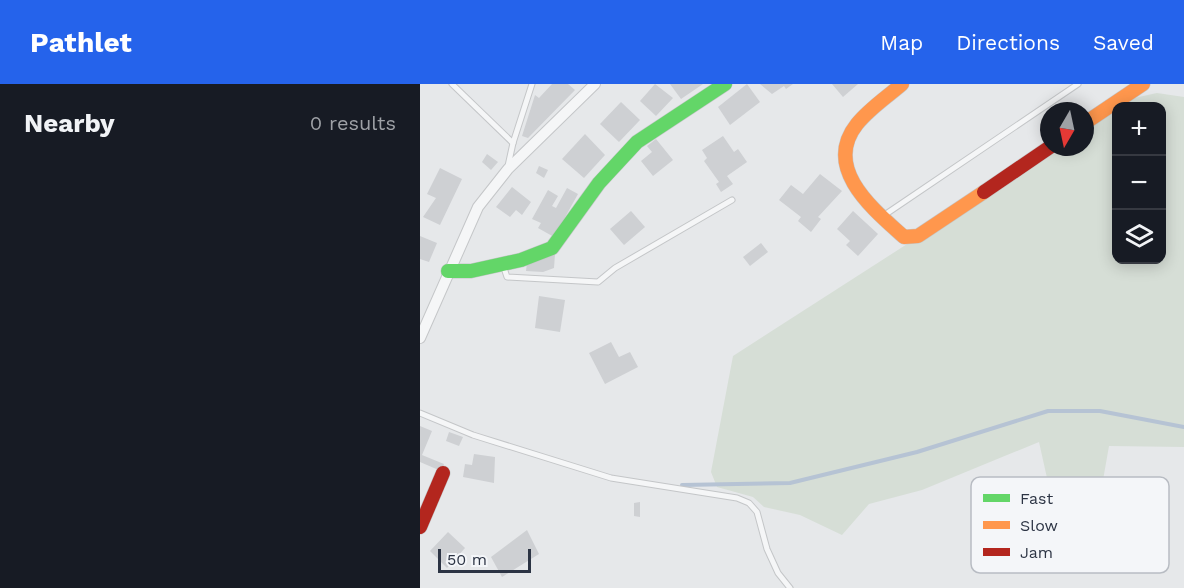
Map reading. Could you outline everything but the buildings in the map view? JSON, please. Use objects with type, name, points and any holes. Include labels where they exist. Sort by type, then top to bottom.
[{"type":"street","points":[[420,338],[478,207],[508,169],[595,84]]},
{"type":"street","points":[[448,272],[471,271],[521,260],[552,248],[599,183],[638,142],[725,84]]},
{"type":"street","points":[[902,84],[866,115],[849,137],[846,158],[849,174],[863,201],[904,237],[918,236],[1040,154]]},
{"type":"street","points":[[1094,117],[1143,84]]},
{"type":"street","points":[[420,527],[443,473]]},
{"type":"lane","points":[[452,84],[513,143]]},
{"type":"lane","points":[[508,169],[513,143],[531,84]]},
{"type":"lane","points":[[882,217],[1078,84]]},
{"type":"lane","points":[[502,263],[507,277],[598,282],[615,268],[732,200]]},
{"type":"lane","points":[[420,412],[473,435],[611,478],[737,498],[749,503],[757,512],[767,549],[778,573],[790,588]]},
{"type":"shaded area","points":[[1157,93],[1184,97],[1184,447],[1109,446],[1104,477],[1047,477],[1039,442],[922,490],[869,504],[842,535],[800,515],[764,507],[753,497],[717,487],[711,472],[733,356],[1044,156],[1094,156],[1094,124],[1112,113],[1112,264],[1166,264],[1166,102],[1128,102],[1134,98]]},
{"type":"waterway","points":[[682,485],[790,483],[917,452],[1048,411],[1100,411],[1184,427]]},
{"type":"traffic: fast","points":[[448,271],[471,271],[521,260],[552,248],[599,183],[637,142],[725,84]]},
{"type":"traffic: slow","points":[[902,84],[862,118],[848,140],[845,156],[848,172],[866,201],[904,237],[918,236],[984,192]]},
{"type":"traffic: slow","points":[[1094,117],[1143,84]]},
{"type":"traffic: jam","points":[[984,192],[1040,154]]},
{"type":"traffic: jam","points":[[420,527],[443,473]]}]
